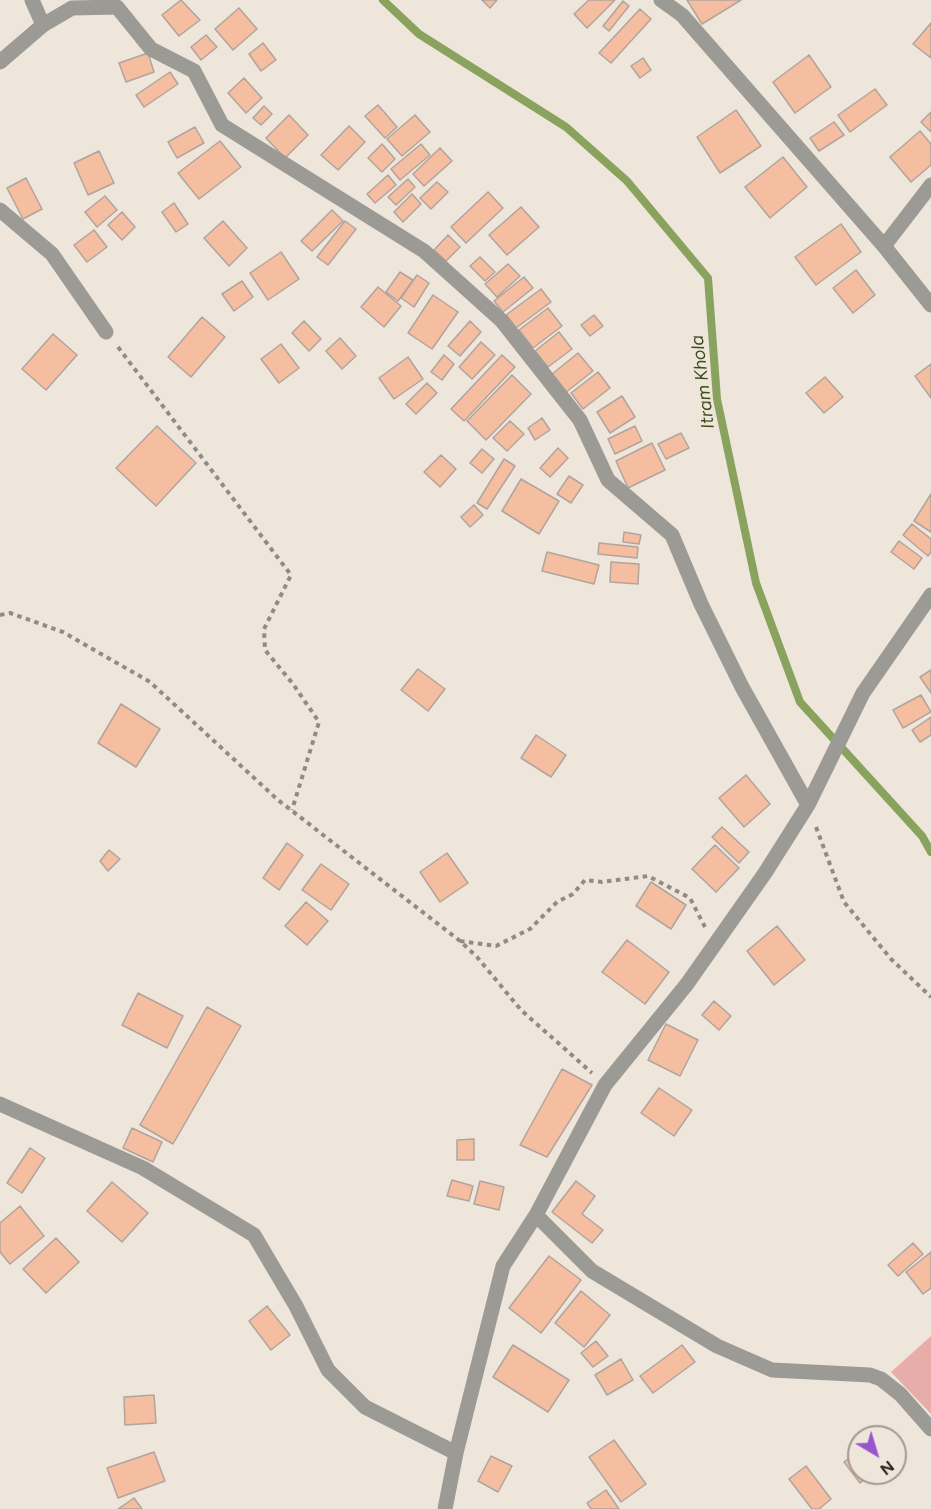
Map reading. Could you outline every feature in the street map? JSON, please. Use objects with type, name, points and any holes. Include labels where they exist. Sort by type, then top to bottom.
[{"type":"street","points":[[32,0],[43,25]]},
{"type":"street","points":[[661,0],[682,15],[884,246],[931,305]]},
{"type":"street","points":[[0,62],[43,25],[72,8],[117,7],[152,50],[194,71],[222,125],[424,251],[502,321],[580,420],[608,480],[672,535],[701,604],[742,687],[808,804]]},
{"type":"street","points":[[884,246],[931,185]]},
{"type":"street","points":[[0,210],[52,254],[106,332]]},
{"type":"street","points":[[445,1509],[456,1453],[503,1266],[536,1215],[605,1084],[687,984],[808,804],[863,693],[931,595]]},
{"type":"street","points":[[0,1104],[143,1168],[254,1234],[296,1306],[328,1370],[365,1407],[456,1453]]},
{"type":"street","points":[[536,1215],[592,1271],[717,1346],[772,1370],[870,1375],[881,1379],[900,1394],[931,1429]]},
{"type":"path","points":[[106,332],[291,575],[264,629],[265,650],[293,684],[319,722],[292,811]]},
{"type":"path","points":[[0,615],[10,613],[63,632],[150,682],[292,811],[460,941],[477,957],[521,1010],[605,1084]]},
{"type":"path","points":[[808,804],[844,902],[891,959],[931,997]]},
{"type":"path","points":[[460,941],[496,946],[530,929],[556,902],[573,894],[585,880],[602,882],[648,876],[690,898],[714,945]]},
{"type":"shaded area","points":[[931,1336],[931,1414],[891,1372]]},
{"type":"building","points":[[181,0],[200,20],[179,36],[162,15]]},
{"type":"building","points":[[482,0],[497,0],[490,8]]},
{"type":"building","points":[[589,0],[615,0],[587,28],[574,14]]},
{"type":"building","points":[[687,0],[741,0],[702,24]]},
{"type":"building","points":[[623,1],[629,6],[609,31],[603,26]]},
{"type":"building","points":[[239,8],[257,29],[233,50],[215,29]]},
{"type":"building","points":[[640,9],[651,19],[611,63],[599,53]]},
{"type":"building","points":[[931,23],[931,58],[913,44]]},
{"type":"building","points":[[206,35],[217,47],[201,60],[191,47]]},
{"type":"building","points":[[263,43],[276,60],[261,71],[249,54]]},
{"type":"building","points":[[148,53],[154,72],[126,82],[119,63]]},
{"type":"building","points":[[809,55],[831,87],[795,113],[773,82]]},
{"type":"building","points":[[643,58],[651,70],[640,78],[631,66]]},
{"type":"building","points":[[170,72],[178,84],[144,107],[136,95]]},
{"type":"building","points":[[244,78],[262,98],[246,113],[228,93]]},
{"type":"building","points":[[875,89],[887,105],[850,132],[838,115]]},
{"type":"building","points":[[378,105],[397,127],[385,138],[365,116]]},
{"type":"building","points":[[264,106],[272,114],[261,125],[253,118]]},
{"type":"building","points":[[736,110],[761,146],[720,173],[697,137]]},
{"type":"building","points":[[931,112],[931,132],[921,122]]},
{"type":"building","points":[[289,115],[308,135],[285,158],[266,138]]},
{"type":"building","points":[[415,115],[430,132],[402,156],[387,139]]},
{"type":"building","points":[[834,122],[844,135],[819,151],[810,138]]},
{"type":"building","points":[[349,126],[365,142],[338,170],[321,155]]},
{"type":"building","points":[[195,127],[204,143],[177,158],[168,142]]},
{"type":"building","points":[[920,131],[931,144],[931,165],[911,182],[890,157]]},
{"type":"building","points":[[220,141],[241,167],[199,199],[178,173]]},
{"type":"building","points":[[382,144],[395,159],[382,172],[368,158]]},
{"type":"building","points":[[421,144],[430,155],[400,180],[391,169]]},
{"type":"building","points":[[440,148],[452,161],[424,186],[413,174]]},
{"type":"building","points":[[99,151],[114,183],[88,195],[74,163]]},
{"type":"building","points":[[783,157],[807,187],[770,218],[745,187]]},
{"type":"building","points":[[388,175],[396,185],[375,203],[367,194]]},
{"type":"building","points":[[26,178],[42,209],[23,219],[7,188]]},
{"type":"building","points":[[408,179],[415,187],[396,205],[388,197]]},
{"type":"building","points":[[437,182],[448,192],[431,209],[420,198]]},
{"type":"building","points":[[488,192],[503,208],[466,243],[451,227]]},
{"type":"building","points":[[412,194],[421,204],[403,222],[394,212]]},
{"type":"building","points":[[105,196],[117,210],[97,227],[85,212]]},
{"type":"building","points":[[174,203],[188,224],[176,232],[162,212]]},
{"type":"building","points":[[521,207],[539,227],[507,255],[489,235]]},
{"type":"building","points":[[332,210],[343,221],[312,251],[301,241]]},
{"type":"building","points":[[122,212],[135,227],[122,240],[108,225]]},
{"type":"building","points":[[223,221],[247,248],[229,266],[204,238]]},
{"type":"building","points":[[345,221],[356,229],[328,265],[317,257]]},
{"type":"building","points":[[841,224],[861,252],[816,285],[795,257]]},
{"type":"building","points":[[94,230],[107,247],[87,262],[74,245]]},
{"type":"building","points":[[448,235],[460,247],[446,261],[434,250]]},
{"type":"building","points":[[281,252],[299,279],[268,300],[250,273]]},
{"type":"building","points":[[480,257],[495,272],[485,281],[470,266]]},
{"type":"building","points":[[508,264],[520,276],[497,297],[485,284]]},
{"type":"building","points":[[856,270],[875,295],[853,313],[833,288]]},
{"type":"building","points":[[400,272],[413,280],[398,301],[386,292]]},
{"type":"building","points":[[417,275],[429,283],[414,307],[401,298]]},
{"type":"building","points":[[524,277],[533,288],[503,312],[494,301]]},
{"type":"building","points":[[242,281],[253,297],[234,311],[222,294]]},
{"type":"building","points":[[378,287],[401,306],[384,327],[361,307]]},
{"type":"building","points":[[541,289],[551,302],[516,328],[506,315]]},
{"type":"building","points":[[433,295],[458,312],[432,349],[408,333]]},
{"type":"building","points":[[548,308],[562,326],[533,348],[519,330]]},
{"type":"building","points":[[594,315],[603,326],[590,336],[581,325]]},
{"type":"building","points":[[202,317],[225,337],[191,377],[168,357]]},
{"type":"building","points":[[304,321],[321,339],[309,351],[292,333]]},
{"type":"building","points":[[470,321],[481,332],[460,356],[448,346]]},
{"type":"building","points":[[559,332],[572,349],[548,367],[535,351]]},
{"type":"building","points":[[53,334],[77,355],[46,390],[22,369]]},
{"type":"building","points":[[340,338],[356,356],[342,369],[326,351]]},
{"type":"building","points":[[481,342],[495,355],[472,379],[459,367]]},
{"type":"building","points":[[281,344],[299,368],[279,383],[261,359]]},
{"type":"building","points":[[578,353],[593,371],[565,393],[551,375]]},
{"type":"building","points":[[444,355],[454,364],[442,380],[431,372]]},
{"type":"building","points":[[502,355],[515,367],[464,421],[451,409]]},
{"type":"building","points":[[408,357],[423,379],[394,399],[379,378]]},
{"type":"building","points":[[931,364],[931,398],[915,376]]},
{"type":"building","points":[[598,372],[610,388],[583,409],[571,393]]},
{"type":"building","points":[[512,375],[531,394],[486,440],[467,421]]},
{"type":"building","points":[[825,377],[843,397],[824,413],[806,393]]},
{"type":"building","points":[[427,383],[437,393],[416,414],[406,404]]},
{"type":"building","points":[[622,396],[635,417],[610,433],[597,412]]},
{"type":"building","points":[[542,418],[550,430],[535,440],[528,428]]},
{"type":"building","points":[[510,421],[524,434],[507,451],[493,438]]},
{"type":"building","points":[[157,426],[196,463],[156,506],[116,468]]},
{"type":"building","points":[[635,426],[642,441],[615,454],[608,439]]},
{"type":"building","points":[[681,433],[689,448],[666,459],[658,444]]},
{"type":"building","points":[[652,443],[665,470],[628,488],[616,461]]},
{"type":"building","points":[[558,448],[568,458],[550,477],[540,468]]},
{"type":"building","points":[[482,449],[494,459],[482,473],[470,463]]},
{"type":"building","points":[[441,455],[456,469],[440,487],[424,472]]},
{"type":"building","points":[[504,459],[515,466],[487,509],[477,503]]},
{"type":"building","points":[[569,476],[583,485],[571,503],[557,494]]},
{"type":"building","points":[[521,479],[559,501],[539,534],[502,511]]},
{"type":"building","points":[[931,494],[931,532],[914,521]]},
{"type":"building","points":[[474,505],[483,515],[470,527],[461,517]]},
{"type":"building","points":[[912,524],[931,539],[931,552],[928,556],[903,535]]},
{"type":"building","points":[[624,532],[641,535],[639,544],[623,542]]},
{"type":"building","points":[[899,541],[922,558],[914,569],[891,552]]},
{"type":"building","points":[[599,543],[638,547],[637,558],[598,554]]},
{"type":"building","points":[[547,552],[599,565],[594,584],[542,571]]},
{"type":"building","points":[[611,562],[639,564],[638,584],[610,582]]},
{"type":"building","points":[[418,669],[445,689],[428,711],[401,690]]},
{"type":"building","points":[[931,670],[931,693],[920,677]]},
{"type":"building","points":[[921,695],[931,712],[903,728],[893,710]]},
{"type":"building","points":[[121,704],[160,729],[136,767],[98,743]]},
{"type":"building","points":[[931,717],[931,735],[920,742],[912,730]]},
{"type":"building","points":[[536,735],[566,755],[551,777],[521,758]]},
{"type":"building","points":[[746,775],[770,804],[744,827],[719,798]]},
{"type":"building","points":[[722,827],[749,852],[739,863],[712,837]]},
{"type":"building","points":[[287,843],[303,855],[279,890],[263,878]]},
{"type":"building","points":[[715,845],[739,868],[716,892],[692,869]]},
{"type":"building","points":[[109,850],[120,859],[108,871],[100,861]]},
{"type":"building","points":[[447,853],[468,883],[440,902],[420,872]]},
{"type":"building","points":[[321,864],[349,884],[331,910],[302,890]]},
{"type":"building","points":[[651,882],[686,905],[671,929],[636,906]]},
{"type":"building","points":[[306,902],[328,921],[307,945],[285,926]]},
{"type":"building","points":[[777,926],[805,960],[774,985],[747,951]]},
{"type":"building","points":[[627,940],[669,972],[645,1004],[602,972]]},
{"type":"building","points":[[138,993],[183,1016],[167,1048],[122,1025]]},
{"type":"building","points":[[714,1001],[731,1016],[719,1030],[702,1015]]},
{"type":"building","points":[[207,1007],[241,1026],[173,1144],[140,1125]]},
{"type":"building","points":[[666,1024],[698,1040],[680,1076],[648,1060]]},
{"type":"building","points":[[562,1069],[592,1085],[547,1157],[520,1145]]},
{"type":"building","points":[[659,1088],[692,1110],[674,1136],[641,1113]]},
{"type":"building","points":[[132,1128],[162,1142],[153,1162],[123,1148]]},
{"type":"building","points":[[474,1139],[474,1160],[457,1160],[457,1140]]},
{"type":"building","points":[[30,1148],[45,1158],[22,1193],[7,1183]]},
{"type":"building","points":[[452,1180],[473,1186],[469,1201],[447,1196]]},
{"type":"building","points":[[480,1181],[504,1187],[499,1210],[474,1204]]},
{"type":"building","points":[[576,1181],[595,1196],[582,1214],[603,1230],[592,1243],[552,1212]]},
{"type":"building","points":[[112,1182],[148,1213],[122,1242],[87,1211]]},
{"type":"building","points":[[20,1206],[44,1236],[10,1264],[0,1252],[0,1223]]},
{"type":"building","points":[[56,1238],[79,1262],[46,1293],[23,1269]]},
{"type":"building","points":[[913,1243],[923,1254],[898,1276],[888,1265]]},
{"type":"building","points":[[931,1252],[931,1288],[923,1294],[906,1272]]},
{"type":"building","points":[[549,1256],[581,1280],[541,1333],[509,1308]]},
{"type":"building","points":[[581,1291],[610,1315],[584,1347],[555,1323]]},
{"type":"building","points":[[267,1306],[290,1335],[271,1350],[249,1321]]},
{"type":"building","points":[[596,1341],[608,1356],[593,1367],[581,1353]]},
{"type":"building","points":[[513,1345],[569,1380],[548,1412],[493,1377]]},
{"type":"building","points":[[682,1345],[695,1362],[653,1393],[640,1376]]},
{"type":"building","points":[[621,1359],[633,1380],[607,1395],[595,1375]]},
{"type":"building","points":[[154,1395],[156,1423],[125,1425],[124,1397]]},
{"type":"building","points":[[614,1440],[646,1484],[621,1502],[589,1457]]},
{"type":"building","points":[[154,1452],[165,1481],[118,1498],[107,1468]]},
{"type":"building","points":[[491,1456],[512,1466],[498,1492],[478,1481]]},
{"type":"building","points":[[806,1466],[831,1499],[819,1509],[812,1509],[789,1479]]},
{"type":"building","points":[[606,1490],[619,1509],[591,1509],[587,1503]]},
{"type":"building","points":[[134,1498],[142,1509],[118,1509]]},
{"type":"waterway","name":"Itram Khola","points":[[383,0],[419,34],[566,127],[627,181],[708,278],[717,399],[756,583],[800,702],[922,836],[931,852]]}]
